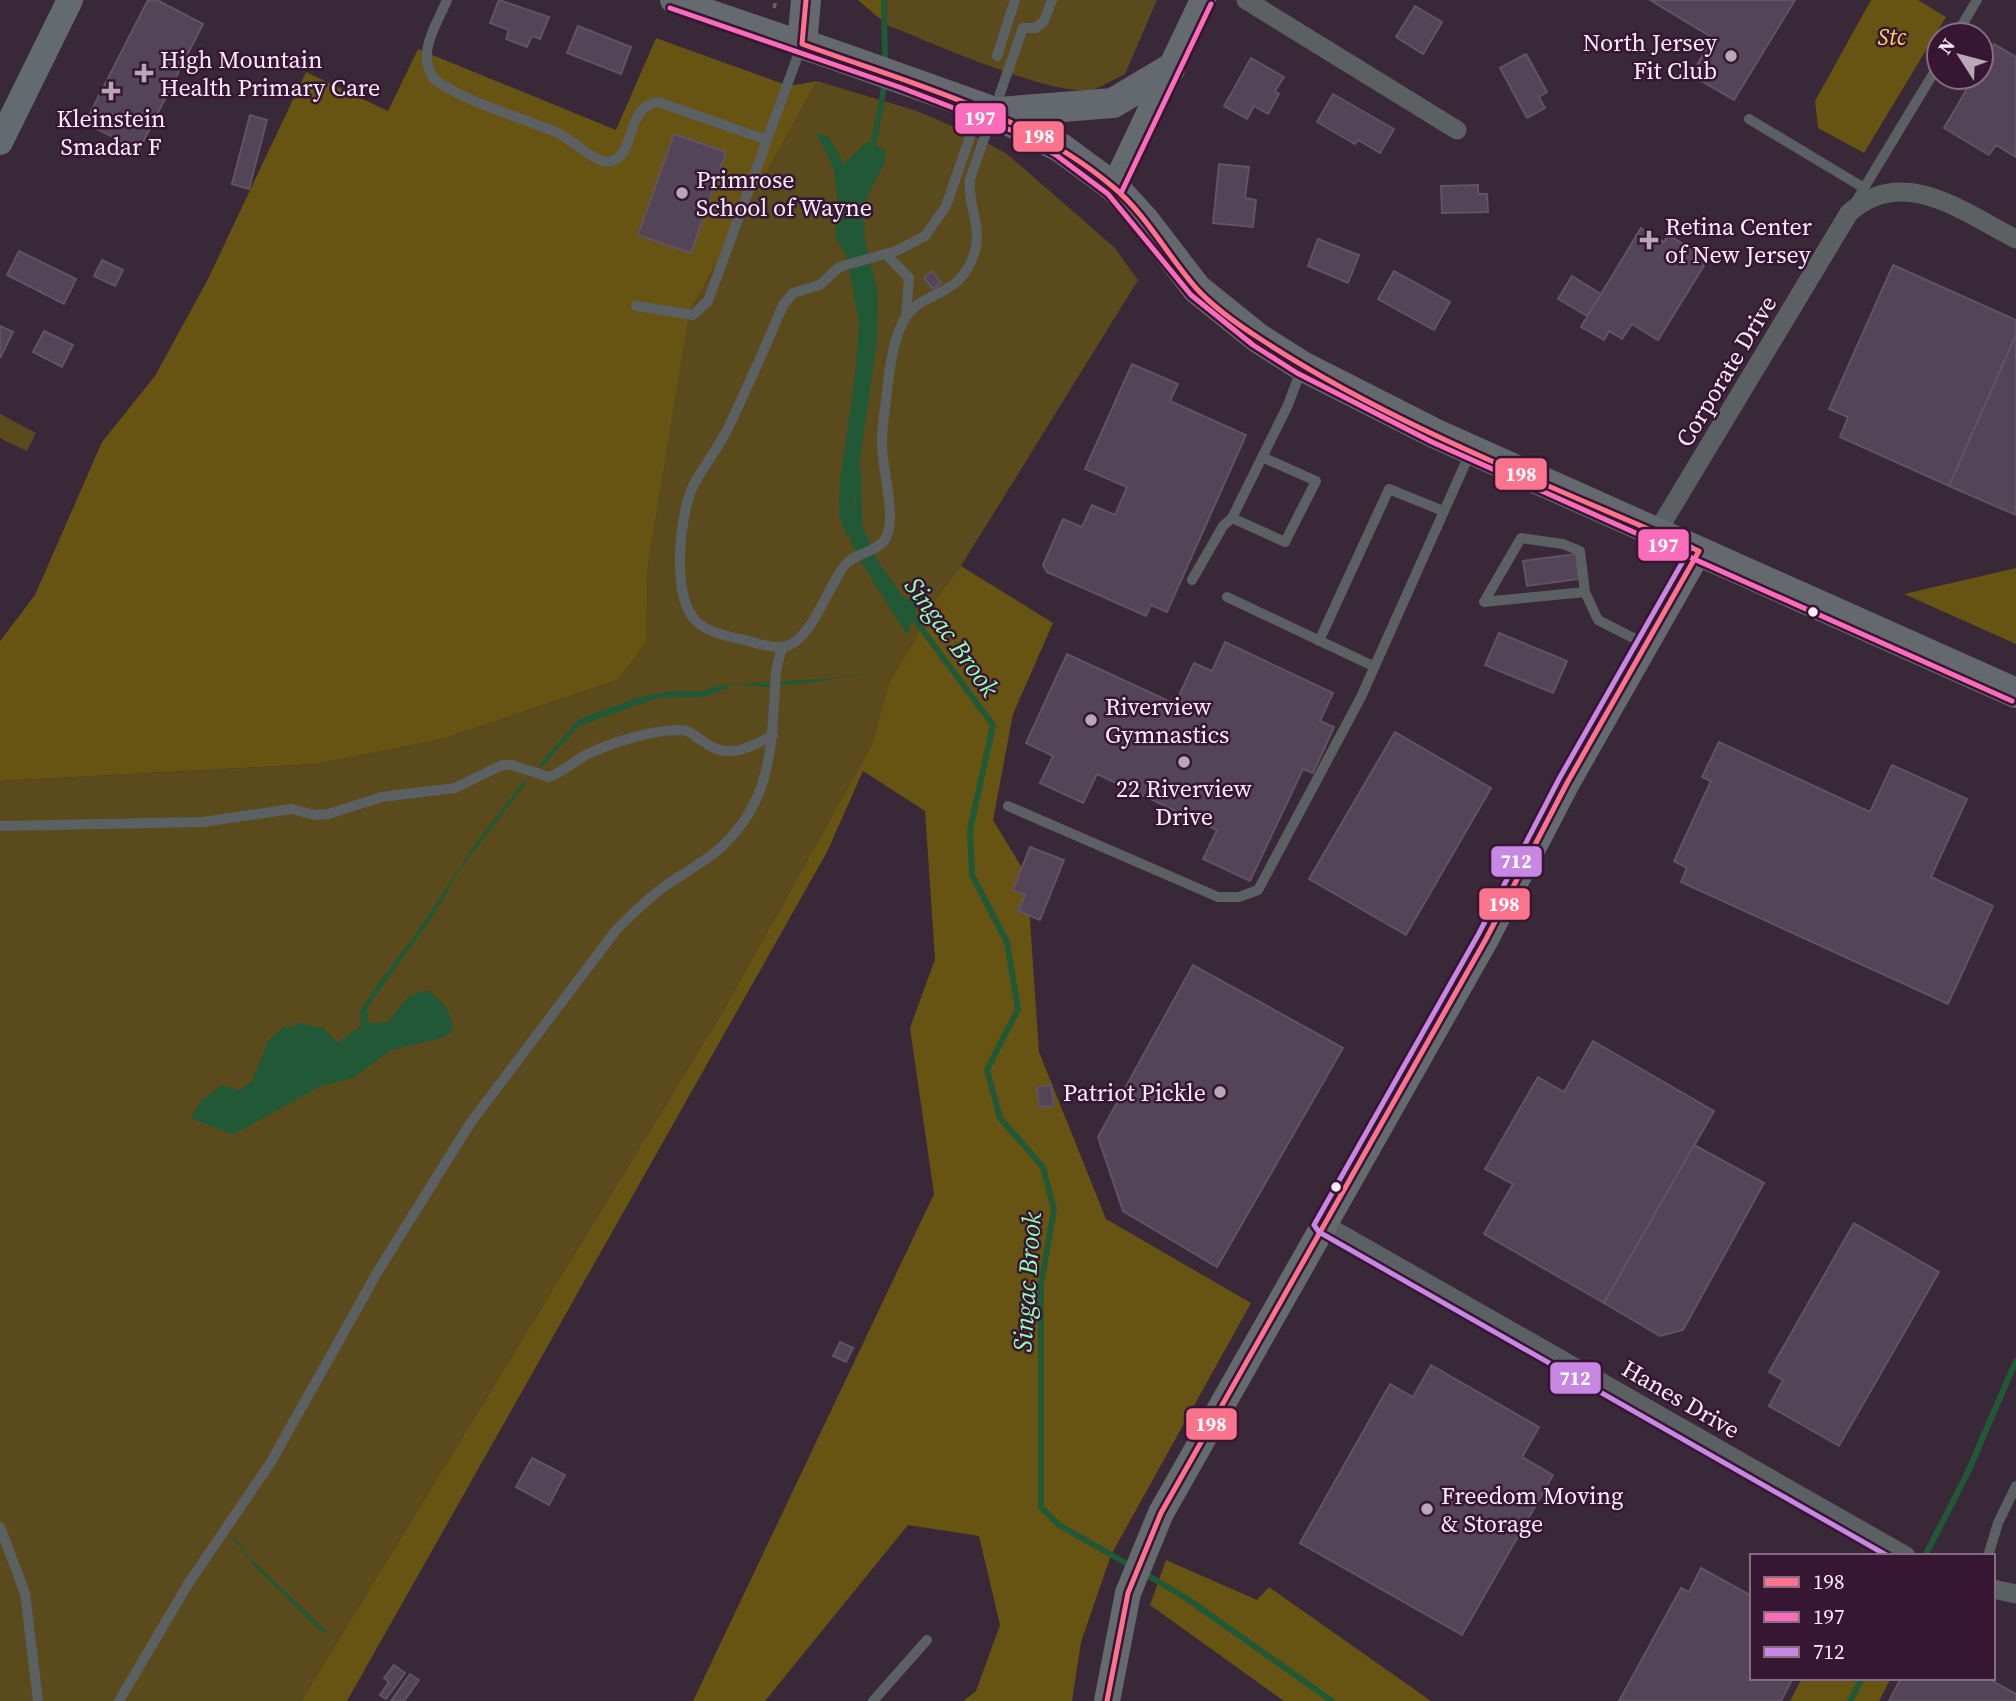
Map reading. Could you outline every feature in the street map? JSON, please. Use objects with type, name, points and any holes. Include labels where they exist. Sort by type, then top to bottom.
[{"type":"main road","points":[[0,142],[70,0]]},
{"type":"main road","points":[[673,0],[990,111],[1061,148],[1114,187],[1144,220],[1197,289],[1258,338],[1302,366],[1472,449],[2016,692]]},
{"type":"main road","points":[[802,44],[806,0]]},
{"type":"main road","points":[[1114,187],[1203,0]]},
{"type":"main road","points":[[990,111],[1113,103],[1170,69]]},
{"type":"main road","points":[[1107,1701],[1128,1593],[1145,1545],[1178,1479],[1486,939],[1567,783],[1699,551]]},
{"type":"street","points":[[1246,0],[1457,130]]},
{"type":"street","name":"Corporate Drive","points":[[1657,532],[1849,213],[1872,196],[1891,191],[1911,191],[1932,196],[2016,239]]},
{"type":"street","name":"Hanes Drive","points":[[1322,1224],[1902,1554]]},
{"type":"street","points":[[1995,1589],[2016,1594]]},
{"type":"lane","points":[[447,0],[427,47],[426,63],[434,79],[570,139],[596,158],[606,162],[615,160],[648,103],[658,102],[767,140]]},
{"type":"lane","points":[[996,56],[1015,0]]},
{"type":"lane","points":[[1009,23],[1023,28],[1036,28],[1044,21],[1052,0]]},
{"type":"lane","points":[[1965,21],[1978,0]]},
{"type":"lane","points":[[906,316],[953,287],[971,259],[977,236],[969,189],[990,111],[1023,28]]},
{"type":"lane","points":[[636,306],[693,315],[708,301],[802,44]]},
{"type":"lane","points":[[1849,213],[1925,87]]},
{"type":"lane","points":[[1749,119],[1864,188]]},
{"type":"lane","points":[[882,255],[909,278],[906,316],[896,346],[881,444],[890,527],[882,543],[876,548],[849,560],[803,634],[792,644],[782,647],[729,637],[704,626],[684,604],[681,582],[684,522],[693,486],[718,449],[786,300],[793,293],[825,282],[839,267],[914,245],[925,236],[935,226],[957,180],[970,137]]},
{"type":"lane","points":[[957,180],[969,189]]},
{"type":"lane","points":[[1192,580],[1223,526],[1231,518],[1288,405],[1302,366]]},
{"type":"lane","points":[[1008,806],[1218,897],[1240,897],[1258,891],[1361,697],[1472,449]]},
{"type":"lane","points":[[1231,518],[1285,542],[1316,481],[1262,457]]},
{"type":"lane","points":[[1319,641],[1389,489],[1443,511]]},
{"type":"lane","points":[[1585,592],[1484,602],[1521,538],[1563,544],[1580,551],[1585,592],[1598,620],[1646,645]]},
{"type":"lane","points":[[1227,597],[1373,666]]},
{"type":"lane","points":[[119,1701],[188,1584],[271,1462],[378,1271],[471,1122],[617,929],[645,902],[716,851],[740,827],[763,782],[773,735],[776,671],[782,647]]},
{"type":"lane","points":[[0,826],[60,822],[202,822],[291,809],[316,815],[328,814],[382,797],[455,788],[502,765],[512,765],[548,776],[587,755],[642,737],[672,731],[690,732],[720,752],[740,751],[773,735]]},
{"type":"lane","points":[[1988,1554],[1998,1523],[2016,1486]]},
{"type":"lane","points":[[0,1527],[25,1593],[38,1701],[45,1701]]},
{"type":"lane","points":[[873,1701],[927,1640]]},
{"type":"path","points":[[774,8],[778,0]]},
{"type":"shaded area","points":[[887,0],[1157,0],[1125,74],[1091,90],[1073,90],[1020,77],[887,25]]},
{"type":"shaded area","points":[[817,81],[917,111],[975,136],[1007,154],[1114,247],[1138,280],[961,566],[927,610],[914,641],[889,682],[871,746],[723,1011],[301,1701],[0,1701],[0,781],[316,764],[443,739],[618,680],[646,643],[648,565],[690,311]]},
{"type":"shaded area","points":[[816,133],[828,136],[844,164],[867,142],[886,150],[884,164],[862,206],[866,245],[878,293],[877,339],[854,504],[876,558],[903,597],[919,604],[907,635],[862,564],[839,518],[840,481],[856,368],[859,322],[846,255],[835,237],[838,206],[834,170]]},
{"type":"shaded area","points":[[0,414],[36,433],[27,451],[0,438]]},
{"type":"shaded area","points":[[879,671],[816,682],[764,687],[736,684],[705,697],[658,698],[579,726],[544,765],[537,767],[579,719],[640,697],[671,691],[704,691],[719,685],[834,678]]},
{"type":"shaded area","points":[[524,781],[528,781],[461,868],[433,916],[367,1008],[368,1023],[388,1022],[408,996],[427,990],[445,1007],[453,1031],[442,1038],[391,1050],[353,1078],[321,1086],[233,1135],[191,1118],[201,1101],[222,1085],[239,1090],[252,1081],[268,1041],[284,1026],[292,1028],[297,1023],[323,1028],[337,1043],[361,1026],[359,1013],[378,983],[415,935],[476,843]]},
{"type":"shaded area","points":[[235,1537],[249,1557],[326,1631],[323,1633],[253,1565],[233,1538]]},
{"type":"green space","points":[[858,0],[887,0],[887,25]]},
{"type":"green space","name":"Stc","points":[[1871,0],[1918,0],[1946,17],[1944,21],[1925,21],[1925,52],[1864,153],[1818,128],[1815,101]]},
{"type":"green space","points":[[656,38],[789,86],[817,81],[690,311],[648,565],[646,643],[618,680],[443,739],[316,764],[0,781],[0,641],[35,595],[102,442],[155,376],[208,279],[306,72],[388,111],[418,49],[616,130]]},
{"type":"green space","points":[[961,566],[1053,623],[1013,714],[993,820],[1027,876],[1039,1052],[1106,1219],[1251,1303],[1111,1555],[1081,1642],[1072,1701],[963,1701],[976,1691],[1000,1625],[979,1536],[908,1525],[765,1701],[693,1701],[934,1194],[910,1028],[935,959],[925,811],[863,771],[827,852],[347,1701],[301,1701],[723,1011],[871,746],[889,682],[914,641],[927,610]]},
{"type":"green space","points":[[2016,568],[2016,644],[1904,594]]},
{"type":"green space","points":[[1166,1560],[1257,1600],[1269,1587],[1431,1701],[1284,1701],[1150,1605]]},
{"type":"green space","points":[[1801,1680],[1890,1680],[1879,1701],[1790,1701]]},
{"type":"building","name":"High Mountain Health Primary Care","points":[[148,0],[157,0],[203,24],[139,150],[85,123]]},
{"type":"building","points":[[499,0],[549,17],[540,39],[532,36],[527,47],[506,39],[509,30],[490,23]]},
{"type":"building","name":"North Jersey Fit Club","points":[[1650,0],[1795,0],[1734,100],[1691,75],[1713,38]]},
{"type":"building","points":[[1415,6],[1442,22],[1423,54],[1396,37]]},
{"type":"building","points":[[578,26],[631,47],[621,74],[567,53]]},
{"type":"building","points":[[1995,45],[2016,57],[2016,157],[1996,145],[1989,155],[1944,128],[1966,91],[1995,91]]},
{"type":"building","points":[[1526,54],[1547,92],[1539,97],[1545,108],[1527,118],[1500,68]]},
{"type":"building","points":[[1251,58],[1284,77],[1275,91],[1279,94],[1268,114],[1254,106],[1247,119],[1224,106]]},
{"type":"building","points":[[1333,94],[1394,129],[1380,153],[1358,140],[1355,144],[1317,122]]},
{"type":"building","points":[[250,115],[267,120],[249,189],[232,184]]},
{"type":"building","name":"Primrose School of Wayne","points":[[674,134],[726,152],[691,253],[638,235]]},
{"type":"building","points":[[1219,164],[1249,167],[1245,198],[1256,200],[1253,227],[1213,223]]},
{"type":"building","points":[[1478,185],[1478,194],[1487,194],[1488,212],[1442,213],[1441,186]]},
{"type":"building","points":[[1641,228],[1664,242],[1668,235],[1708,259],[1658,340],[1632,324],[1622,339],[1609,331],[1604,340],[1581,327]]},
{"type":"building","points":[[1318,239],[1359,255],[1348,283],[1308,266]]},
{"type":"building","points":[[19,251],[76,279],[64,304],[7,275]]},
{"type":"building","points":[[102,260],[123,270],[115,286],[94,276]]},
{"type":"building","points":[[1893,265],[2016,320],[2016,335],[1949,486],[1840,437],[1848,417],[1829,409]]},
{"type":"building","points":[[932,271],[941,283],[933,289],[924,278]]},
{"type":"building","points":[[1394,271],[1450,302],[1434,330],[1378,299]]},
{"type":"building","points":[[1572,276],[1601,294],[1587,316],[1558,299]]},
{"type":"building","points":[[0,326],[13,332],[0,358]]},
{"type":"building","points":[[44,331],[73,345],[62,367],[33,352]]},
{"type":"building","points":[[2016,335],[2016,515],[1949,486]]},
{"type":"building","points":[[1132,364],[1178,384],[1170,401],[1246,435],[1167,612],[1151,605],[1146,616],[1047,572],[1043,565],[1063,519],[1082,527],[1092,505],[1115,515],[1127,487],[1085,469]]},
{"type":"building","points":[[1576,554],[1579,579],[1527,586],[1523,561]]},
{"type":"building","points":[[1499,633],[1567,661],[1553,693],[1485,665]]},
{"type":"building","name":"22 Riverview Drive","points":[[1225,642],[1333,693],[1320,721],[1334,727],[1313,773],[1303,769],[1250,881],[1203,859],[1217,830],[1097,774],[1083,803],[1040,783],[1053,756],[1026,743],[1067,654],[1175,704],[1194,663],[1212,671]]},
{"type":"building","points":[[1395,732],[1491,788],[1406,935],[1309,879]]},
{"type":"building","points":[[1719,742],[1870,812],[1892,765],[1967,799],[1931,877],[1993,906],[1948,1004],[1681,882],[1687,868],[1674,861],[1711,781],[1702,777]]},
{"type":"building","points":[[1030,847],[1064,860],[1040,920],[1018,911],[1025,895],[1013,890]]},
{"type":"building","name":"Patriot Pickle","points":[[1193,965],[1343,1048],[1217,1267],[1123,1211],[1098,1137]]},
{"type":"building","points":[[1593,1041],[1714,1111],[1604,1303],[1484,1234],[1513,1184],[1485,1169],[1538,1077],[1564,1092]]},
{"type":"building","points":[[1051,1085],[1054,1106],[1039,1107],[1037,1087]]},
{"type":"building","points":[[1694,1145],[1764,1183],[1683,1330],[1660,1336],[1604,1303]]},
{"type":"building","points":[[1854,1223],[1939,1272],[1839,1446],[1769,1406],[1783,1380],[1769,1372]]},
{"type":"building","points":[[840,1342],[853,1348],[846,1362],[833,1356]]},
{"type":"building","name":"Freedom Moving & Storage","points":[[1431,1365],[1539,1427],[1522,1457],[1553,1475],[1462,1635],[1300,1543],[1390,1384],[1413,1397]]},
{"type":"building","points":[[532,1458],[565,1475],[549,1505],[516,1487]]},
{"type":"building","points":[[1701,1568],[1750,1595],[1750,1680],[1792,1680],[1781,1701],[1619,1701],[1681,1588],[1689,1592]]},
{"type":"building","points":[[394,1665],[405,1673],[386,1699],[380,1695],[389,1682],[384,1678]]},
{"type":"building","points":[[410,1674],[419,1680],[404,1701],[391,1701]]},
{"type":"building","points":[[1900,1680],[1991,1680],[2016,1694],[2016,1701],[1889,1701]]},
{"type":"waterway","name":"Singac Brook","points":[[884,0],[885,65]]},
{"type":"waterway","name":"Singac Brook","points":[[872,151],[885,82]]},
{"type":"waterway","name":"Singac Brook","points":[[858,470],[859,522]]},
{"type":"waterway","name":"Singac Brook","points":[[910,613],[993,725],[970,830],[972,875],[1007,942],[1018,1009],[987,1070],[1000,1118],[1043,1167],[1054,1210],[1041,1284],[1041,1507],[1059,1525],[1131,1566]]},
{"type":"waterway","points":[[1926,1554],[1967,1474],[2016,1361]]},
{"type":"waterway","name":"Singac Brook","points":[[1144,1573],[1189,1600],[1332,1701]]},
{"type":"waterway","points":[[1850,1701],[1861,1680]]},
{"type":"transit line","name":"198","points":[[806,0],[802,44],[964,102],[1041,138],[1078,160],[1124,197],[1203,295],[1227,316],[1262,340],[1314,372],[1421,428],[1699,551],[1567,783],[1486,939],[1161,1513],[1128,1593],[1107,1701]]},
{"type":"transit line","name":"197","points":[[1122,191],[1211,4]]},
{"type":"transit line","name":"197","points":[[670,8],[902,88],[1013,131],[1056,155],[1108,194],[1191,295],[1253,345],[1297,373],[1432,442],[2012,701]]},
{"type":"transit line","name":"712","points":[[1691,547],[1559,779],[1478,935],[1314,1225],[1319,1232],[1884,1554]]},
{"type":"place","name":"North Jersey Fit Club","points":[[1731,56]]},
{"type":"place","name":"High Mountain Health Primary Care","points":[[144,73]]},
{"type":"place","name":"Kleinstein Smadar F","points":[[111,91]]},
{"type":"place","name":"Primrose School of Wayne","points":[[682,193]]},
{"type":"place","name":"Retina Center of New Jersey","points":[[1649,240]]},
{"type":"place","name":"Riverview Gymnastics","points":[[1091,720]]},
{"type":"place","name":"22 Riverview Drive","points":[[1184,762]]},
{"type":"place","name":"Patriot Pickle","points":[[1220,1092]]},
{"type":"place","name":"Freedom Moving & Storage","points":[[1427,1509]]}]
